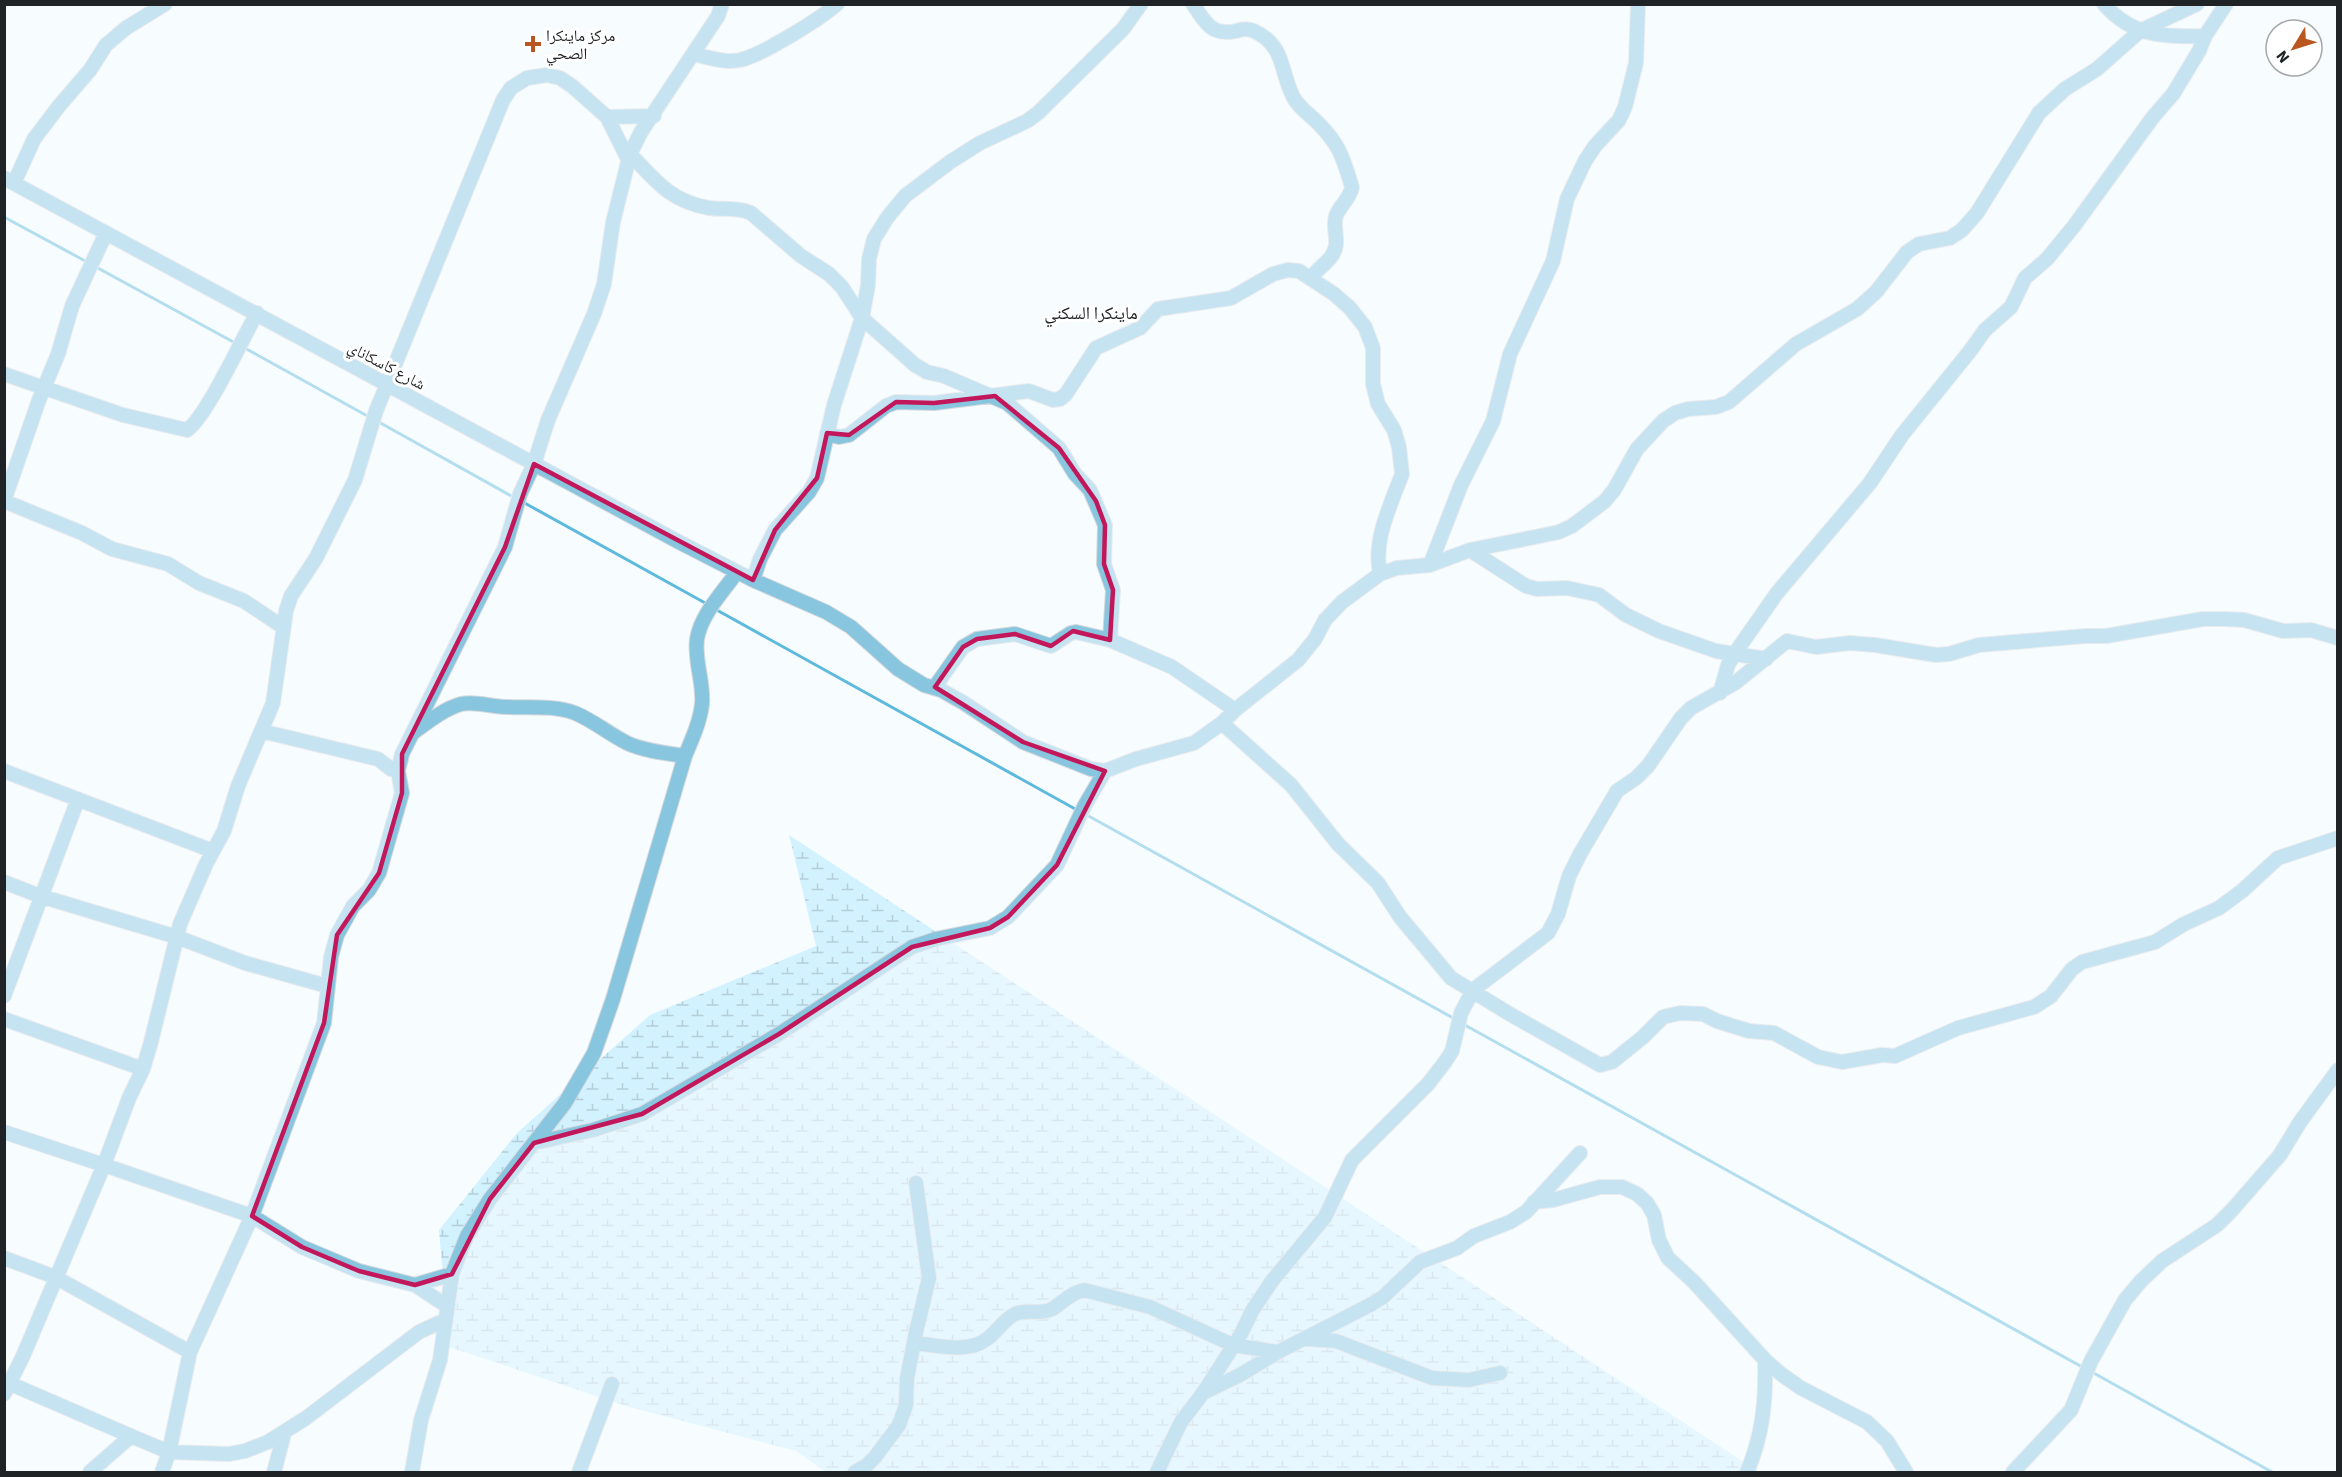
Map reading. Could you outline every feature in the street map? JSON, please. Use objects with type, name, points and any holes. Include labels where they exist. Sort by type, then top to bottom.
[{"type":"street","points":[[9,181],[34,139],[90,70],[106,45],[126,28],[165,4]]},
{"type":"street","points":[[162,1473],[169,1452],[190,1352],[252,1216],[324,1023],[331,957],[344,919],[352,906],[369,890],[382,863],[402,793],[398,771],[402,754],[505,547],[520,494],[534,464],[548,420],[594,314],[604,284],[613,222],[629,157],[641,132],[654,116],[718,16],[722,4]]},
{"type":"street","points":[[694,54],[728,61],[755,55],[837,4]]},
{"type":"street","points":[[753,580],[760,559],[775,530],[809,492],[817,478],[834,405],[862,318],[868,285],[869,259],[874,239],[887,218],[905,196],[980,143],[1027,121],[1038,113],[1123,29],[1141,4]]},
{"type":"street","points":[[1194,4],[1205,22],[1216,31],[1224,33],[1244,29],[1254,31],[1271,45],[1282,60],[1290,90],[1296,102],[1325,130],[1341,150],[1352,187],[1351,192],[1335,218],[1336,245],[1332,256],[1311,278]]},
{"type":"street","points":[[1430,565],[1450,510],[1493,421],[1510,354],[1553,261],[1568,199],[1585,161],[1619,120],[1625,107],[1636,63],[1638,4]]},
{"type":"street","points":[[2104,4],[2115,17],[2140,31],[2166,36],[2205,36]]},
{"type":"street","points":[[534,1143],[593,1130],[642,1114],[779,1034],[912,947],[936,939],[990,928],[1008,917],[1057,865],[1085,805],[1105,771],[1151,754],[1176,750],[1194,743],[1222,723],[1298,660],[1315,639],[1325,620],[1342,602],[1380,574],[1397,568],[1430,565],[1470,550],[1559,532],[1572,526],[1605,501],[1614,490],[1627,463],[1637,449],[1663,421],[1688,409],[1716,407],[1729,402],[1796,344],[1857,309],[1876,292],[1907,252],[1919,244],[1950,238],[1962,231],[1977,213],[2039,113],[2065,89],[2097,69],[2140,31],[2197,4]]},
{"type":"street","points":[[1720,693],[1728,665],[1777,593],[1865,488],[1902,435],[1980,336],[2011,307],[2025,278],[2046,259],[2074,226],[2153,117],[2173,94],[2199,51],[2205,36],[2226,4]]},
{"type":"street","points":[[446,1313],[284,1434],[260,1445],[229,1454],[201,1451],[169,1452],[6,1386],[23,1356],[143,1069],[177,937],[213,851],[224,831],[238,786],[273,703],[283,627],[291,596],[316,558],[355,480],[376,411],[503,100],[511,88],[527,78],[547,75],[560,78],[607,117],[629,157],[664,190],[695,206],[713,209],[742,209],[750,213],[801,256],[829,274],[842,286],[862,318],[915,365],[927,372],[944,376],[995,396],[1007,403],[1059,448],[1075,474],[1090,490],[1106,525],[1104,564],[1113,590],[1110,640]]},
{"type":"street","points":[[607,117],[654,116]]},
{"type":"street","name":"شارع كاسكاناي","points":[[9,181],[737,572],[834,617],[851,627],[898,669],[924,685],[963,703],[1023,742],[1091,769],[1105,771]]},
{"type":"street","points":[[106,233],[72,306],[58,354],[4,501],[82,533],[112,549],[168,564],[199,583],[244,601],[283,627]]},
{"type":"street","points":[[827,433],[839,437],[849,435],[886,406],[896,402],[927,404],[1029,391],[1053,400],[1060,399],[1066,394],[1096,348],[1140,328],[1158,309],[1231,298],[1273,274],[1288,270],[1299,271],[1350,308],[1365,327],[1373,348],[1373,384],[1378,404],[1394,430],[1399,447],[1402,474],[1378,543],[1377,560],[1380,574]]},
{"type":"street","points":[[4,374],[123,415],[186,430],[193,426],[208,402],[257,313]]},
{"type":"street","points":[[1470,550],[1526,586],[1538,589],[1567,588],[1599,595],[1645,626],[1701,647],[1766,659]]},
{"type":"street","points":[[412,1473],[421,1420],[440,1360],[452,1274],[467,1236],[490,1199],[565,1103],[594,1053],[613,999],[685,756],[699,720],[702,702],[697,639],[703,622],[737,572]]},
{"type":"street","points":[[1157,1473],[1181,1422],[1203,1393],[1272,1281],[1325,1217],[1352,1160],[1428,1083],[1445,1062],[1452,1050],[1459,1020],[1473,990],[1548,933],[1558,914],[1569,876],[1617,791],[1636,778],[1648,766],[1677,723],[1691,708],[1720,693],[1787,641],[1816,647],[1850,643],[1875,645],[1936,655],[1949,654],[1978,645],[2106,636],[2203,620],[2244,620],[2283,631],[2311,630],[2337,638]]},
{"type":"street","points":[[934,688],[963,647],[978,639],[1015,634],[1051,646],[1076,632],[1110,640],[1172,667],[1235,710]]},
{"type":"street","points":[[411,734],[446,710],[461,704],[507,707],[539,706],[573,712],[628,743],[685,756]]},
{"type":"street","points":[[1222,723],[1291,785],[1338,844],[1378,883],[1400,916],[1451,978],[1600,1065],[1612,1062],[1663,1017],[1680,1013],[1702,1014],[1749,1031],[1774,1033],[1818,1058],[1842,1062],[1882,1055],[1895,1056],[1958,1028],[2034,1007],[2051,996],[2072,969],[2082,962],[2155,942],[2184,924],[2219,908],[2242,891],[2278,858],[2337,838]]},
{"type":"street","points":[[261,731],[378,759],[391,769],[398,771]]},
{"type":"street","points":[[378,759],[402,754]]},
{"type":"street","points":[[4,771],[213,851]]},
{"type":"street","points":[[4,996],[78,799]]},
{"type":"street","points":[[4,882],[40,896],[177,937],[245,963],[327,986]]},
{"type":"street","points":[[4,1020],[143,1069]]},
{"type":"street","points":[[2013,1473],[2071,1410],[2091,1361],[2125,1300],[2140,1281],[2162,1261],[2217,1225],[2232,1210],[2280,1155],[2337,1070]]},
{"type":"street","points":[[4,1132],[252,1216],[302,1247],[359,1271],[415,1285],[446,1313]]},
{"type":"street","points":[[1203,1393],[1383,1296],[1420,1262],[1457,1248],[1483,1231],[1519,1217],[1580,1153]]},
{"type":"street","points":[[855,1473],[875,1457],[898,1425],[906,1405],[914,1343],[929,1278],[916,1183]]},
{"type":"street","points":[[1534,1202],[1553,1200],[1600,1187],[1622,1187],[1637,1194],[1647,1203],[1654,1215],[1659,1240],[1668,1258],[1694,1282],[1765,1360],[1801,1388],[1868,1422],[1887,1441],[1908,1472]]},
{"type":"street","points":[[4,1258],[55,1277],[190,1352]]},
{"type":"street","points":[[415,1285],[452,1274]]},
{"type":"street","points":[[914,1343],[962,1348],[976,1345],[985,1341],[1013,1315],[1020,1312],[1042,1312],[1052,1309],[1075,1292],[1084,1290],[1150,1307],[1233,1345],[1278,1352]]},
{"type":"street","points":[[1304,1339],[1336,1341],[1432,1378],[1469,1380],[1500,1373]]},
{"type":"street","points":[[1747,1473],[1760,1431],[1766,1399],[1765,1360]]},
{"type":"street","points":[[579,1473],[612,1384]]},
{"type":"street","points":[[274,1473],[284,1434]]},
{"type":"street","points":[[90,1473],[131,1436]]},
{"type":"highlighted area","points":[[995,396],[1059,448],[1096,501],[1105,525],[1104,564],[1113,590],[1110,640],[1073,631],[1051,646],[1015,634],[977,639],[963,647],[935,687],[1023,742],[1105,771],[1057,865],[1008,917],[990,928],[912,947],[779,1034],[642,1114],[534,1143],[490,1199],[452,1274],[415,1285],[359,1271],[302,1247],[252,1216],[324,1023],[337,935],[379,873],[402,793],[402,754],[505,547],[534,464],[753,580],[775,530],[817,478],[827,433],[849,435],[896,402],[934,403]]},
{"type":"green space","points":[[789,835],[1759,1472],[826,1472],[796,1451],[629,1407],[449,1347],[439,1230],[517,1133],[650,1015],[816,946]]},
{"type":"waterway","points":[[4,217],[87,262]]},
{"type":"waterway","points":[[96,267],[237,344]]},
{"type":"waterway","points":[[243,347],[371,418]]},
{"type":"waterway","points":[[377,421],[515,498]]},
{"type":"waterway","points":[[521,501],[707,604]]},
{"type":"waterway","points":[[715,609],[1077,810]]},
{"type":"waterway","points":[[1085,814],[1455,1019]]},
{"type":"waterway","points":[[1463,1024],[2084,1368]]},
{"type":"waterway","points":[[2090,1371],[2272,1472]]},
{"type":"place","name":"مركز ماينكرا الصحي","points":[[533,44]]},
{"type":"district","name":"ماينكرا السكني","points":[[1091,313]]}]
